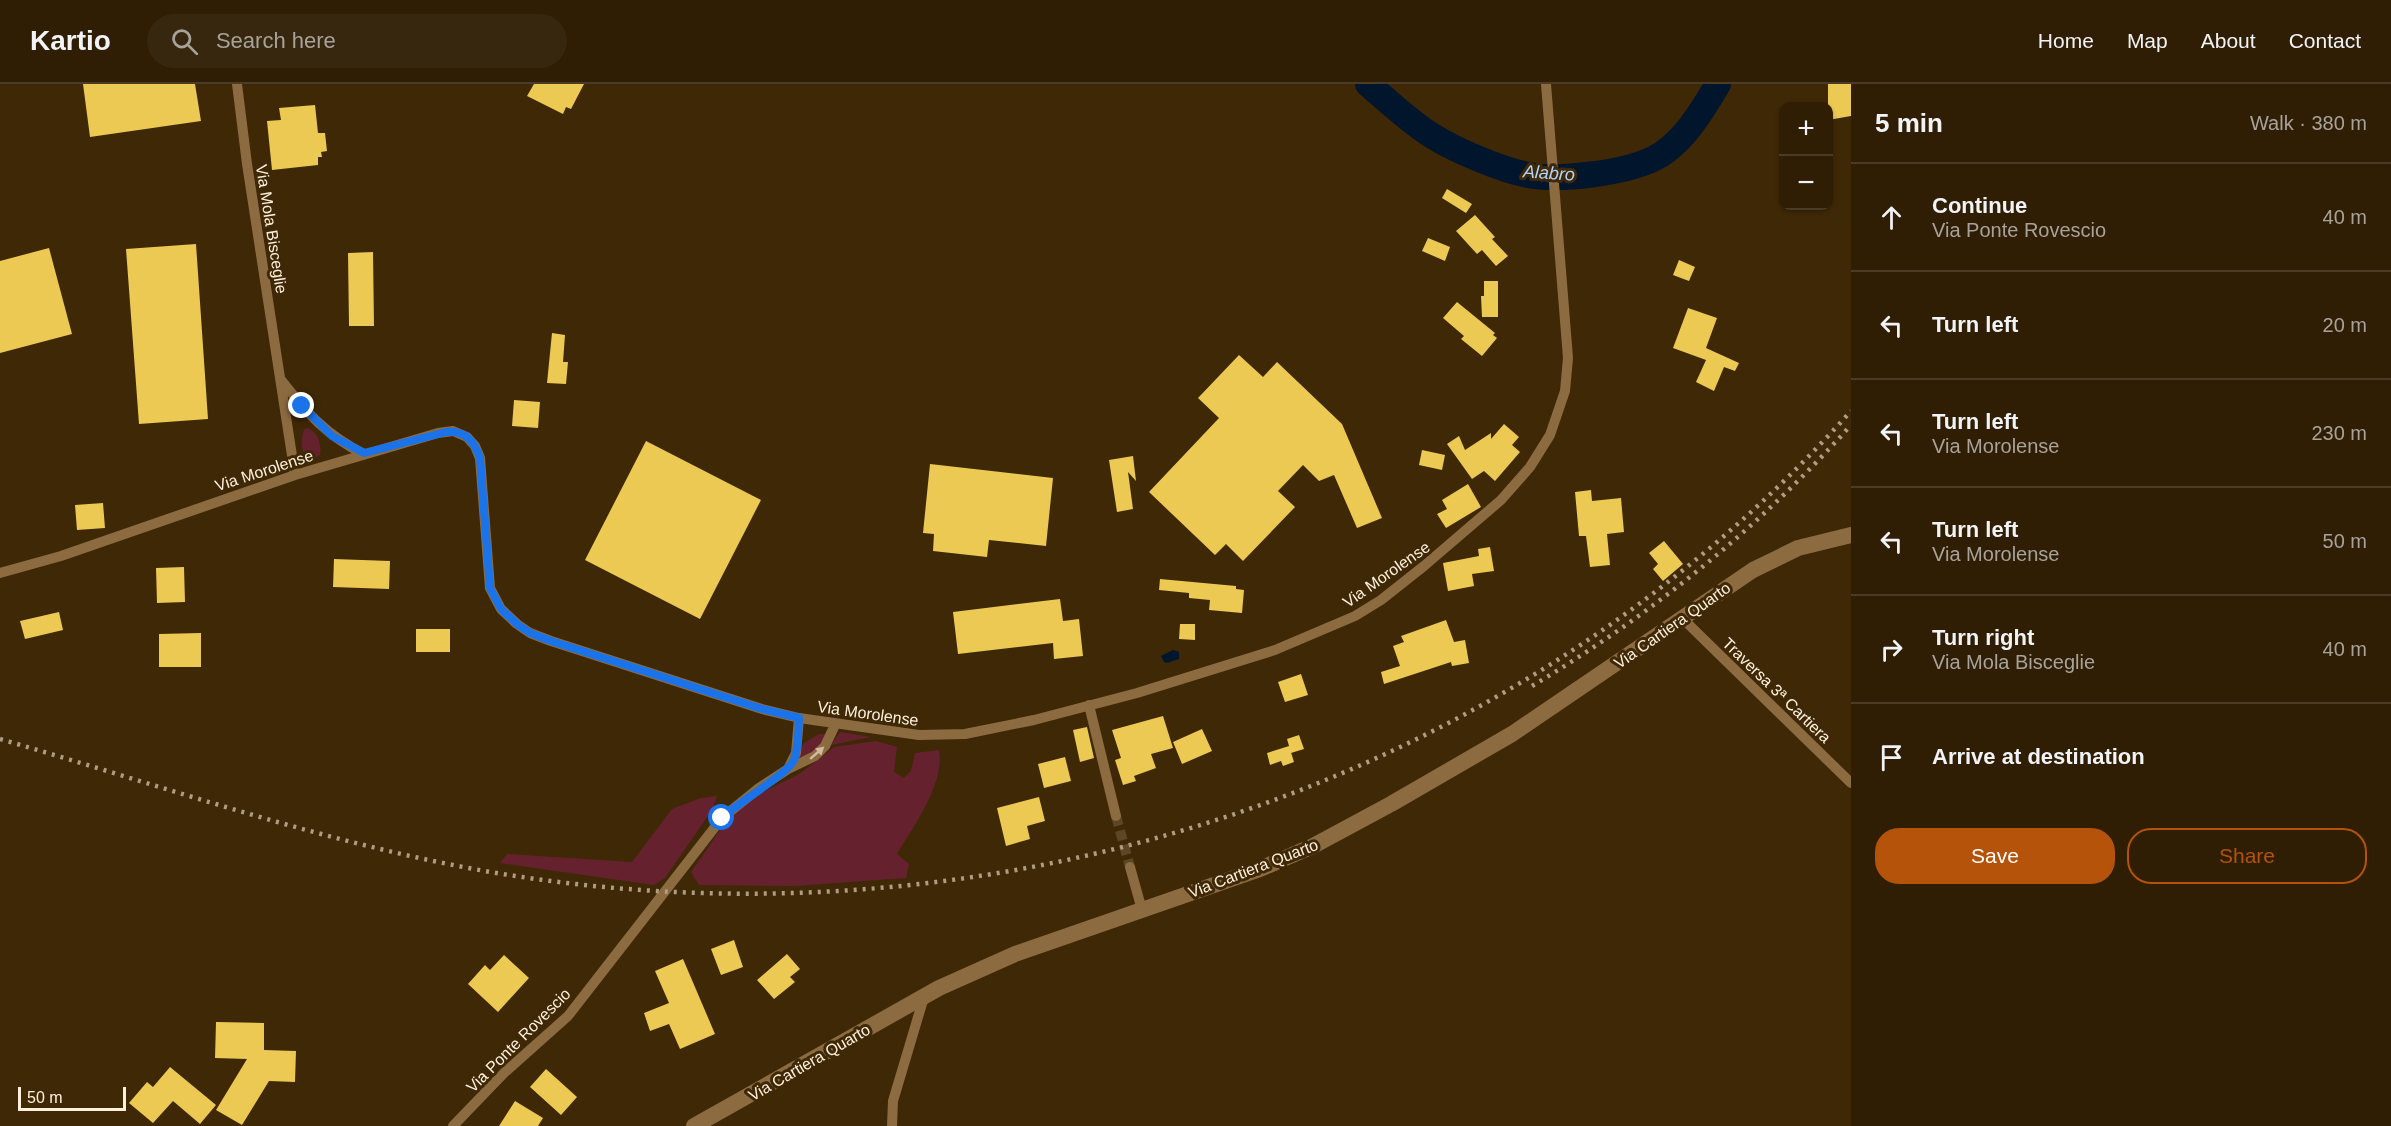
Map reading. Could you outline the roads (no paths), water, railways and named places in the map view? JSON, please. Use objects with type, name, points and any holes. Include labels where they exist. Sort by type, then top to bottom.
[{"type":"street","name":"Via Mola Bisceglie","points":[[237,84],[247,164],[295,475]]},
{"type":"street","name":"Via Morolense","points":[[0,573],[61,556],[364,453],[446,432],[458,432],[467,437],[475,446],[480,458],[490,588],[501,609],[517,624],[530,633],[551,641],[762,709],[835,725],[919,735],[957,735],[1008,725],[1184,680],[1265,654],[1344,621],[1381,600],[1473,526],[1512,489],[1530,468],[1545,445],[1558,416],[1566,384],[1567,339],[1546,84]]},
{"type":"street","points":[[280,378],[319,425],[339,440],[364,453]]},
{"type":"street","name":"Via Cartiera Quarto","points":[[694,1126],[924,997],[999,960],[1281,861],[1368,817],[1512,734],[1584,687],[1736,580],[1773,559],[1812,544],[1851,536]]},
{"type":"street","name":"Traversa 3ª Cartiera","points":[[1682,618],[1851,783]]},
{"type":"street","points":[[1089,705],[1116,816]]},
{"type":"street","points":[[788,769],[796,753],[799,718]]},
{"type":"street","points":[[788,769],[809,760],[822,749],[835,725]]},
{"type":"street","name":"Via Ponte Rovescio","points":[[453,1126],[509,1069],[568,1016],[690,856],[727,812],[788,769]]},
{"type":"street","points":[[1130,867],[1142,910]]},
{"type":"street","points":[[892,1126],[893,1101],[924,997]]},
{"type":"water","points":[[1173,650],[1179,652],[1179,659],[1164,662],[1161,656]]},
{"type":"waterway","name":"Alabro","points":[[1368,84],[1415,124],[1452,147],[1492,164],[1542,177],[1609,172],[1653,159],[1682,136],[1718,84]]},
{"type":"tunnel","points":[[1116,816],[1130,867]]},
{"type":"railway","points":[[0,739],[333,837],[400,854],[536,879],[718,893],[900,886],[1079,857],[1253,808],[1419,738],[1576,648],[1721,539],[1851,411]]},
{"type":"railway","points":[[1532,686],[1619,630],[1702,568],[1779,499],[1851,425]]}]
